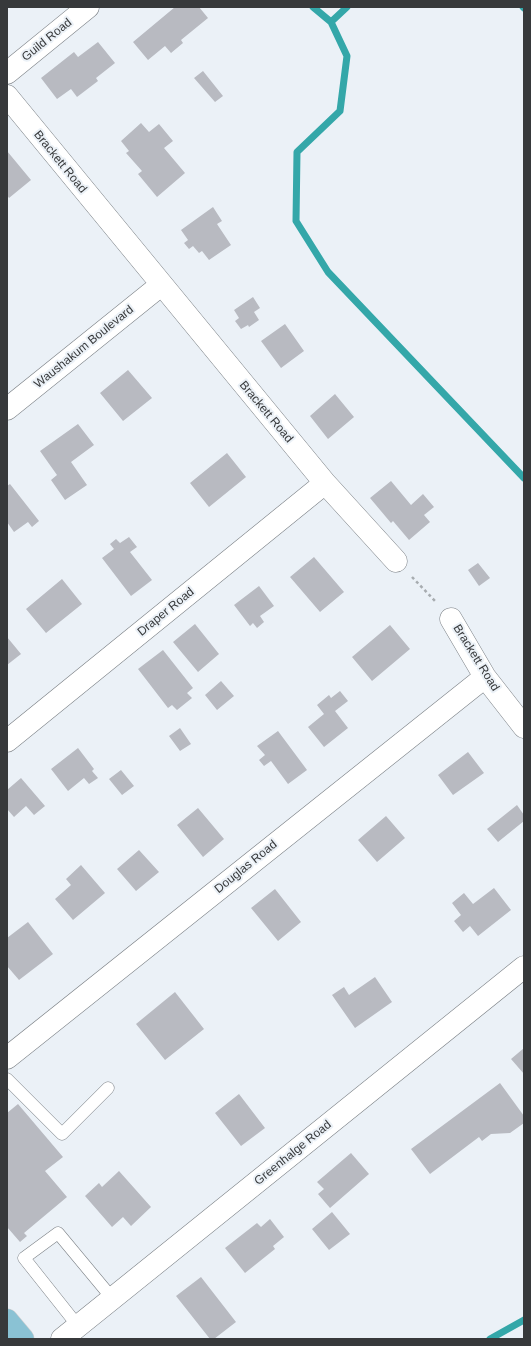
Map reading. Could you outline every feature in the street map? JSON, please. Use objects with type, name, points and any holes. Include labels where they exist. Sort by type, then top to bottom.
[{"type":"main road","points":[[8,1322],[23,1339]]},
{"type":"street","name":"Guild Road","points":[[7,73],[88,7]]},
{"type":"street","name":"Brackett Road","points":[[7,96],[325,483],[396,561]]},
{"type":"street","name":"Waushakum Boulevard","points":[[7,409],[161,285]]},
{"type":"street","name":"Draper Road","points":[[7,741],[325,483]]},
{"type":"street","name":"Brackett Road","points":[[451,619],[485,677],[524,727]]},
{"type":"street","name":"Douglas Road","points":[[7,1058],[485,677]]},
{"type":"street","name":"Greenhalge Road","points":[[70,1332],[524,967]]},
{"type":"lane","points":[[7,1079],[62,1134],[108,1088]]},
{"type":"lane","points":[[70,1332],[24,1258],[58,1233],[112,1298]]},
{"type":"path","name":"Brackett Road","points":[[396,561],[451,619]]},
{"type":"building","points":[[175,7],[199,7],[208,18],[181,40],[183,43],[171,53],[165,46],[148,60],[133,42]]},
{"type":"building","points":[[98,42],[115,63],[96,78],[98,81],[77,97],[71,89],[57,99],[41,78],[74,52],[78,57]]},
{"type":"building","points":[[203,71],[223,96],[215,102],[194,78]]},
{"type":"building","points":[[141,123],[149,132],[159,124],[173,141],[164,148],[185,173],[157,197],[138,174],[142,171],[126,153],[129,151],[121,141]]},
{"type":"building","points":[[7,151],[31,180],[9,198],[7,195]]},
{"type":"building","points":[[213,207],[222,221],[217,224],[231,245],[209,260],[202,251],[199,253],[193,246],[189,249],[184,243],[188,240],[181,230]]},
{"type":"building","points":[[253,297],[260,308],[254,312],[259,320],[249,327],[248,325],[241,329],[235,321],[239,318],[234,310]]},
{"type":"building","points":[[285,324],[304,351],[281,368],[261,341]]},
{"type":"building","points":[[128,370],[152,398],[123,421],[100,393]]},
{"type":"building","points":[[335,394],[354,417],[328,439],[310,416]]},
{"type":"building","points":[[78,424],[94,445],[71,462],[87,485],[65,500],[51,480],[57,475],[40,451]]},
{"type":"building","points":[[227,453],[246,477],[209,507],[190,483]]},
{"type":"building","points":[[391,481],[411,505],[423,494],[434,507],[424,515],[430,522],[409,540],[393,521],[391,523],[370,498]]},
{"type":"building","points":[[10,484],[39,521],[32,527],[28,522],[14,532],[7,522],[7,486]]},
{"type":"building","points":[[129,537],[137,547],[130,552],[152,580],[131,596],[102,558],[114,549],[110,544],[116,539],[120,543]]},
{"type":"building","points":[[314,557],[344,592],[320,612],[290,577]]},
{"type":"building","points":[[478,563],[490,578],[479,586],[468,570]]},
{"type":"building","points":[[62,579],[82,604],[46,633],[26,609]]},
{"type":"building","points":[[259,586],[274,606],[260,616],[264,622],[257,628],[253,623],[250,626],[234,605]]},
{"type":"building","points":[[195,624],[219,654],[198,672],[173,642]]},
{"type":"building","points":[[390,625],[410,649],[372,681],[352,657]]},
{"type":"building","points":[[7,637],[21,654],[7,665]]},
{"type":"building","points":[[163,650],[193,688],[187,693],[192,698],[177,710],[172,705],[168,708],[138,669]]},
{"type":"building","points":[[221,681],[234,696],[217,710],[205,695]]},
{"type":"building","points":[[340,691],[348,701],[335,711],[348,728],[324,747],[308,727],[324,714],[317,705],[329,695],[331,698]]},
{"type":"building","points":[[180,728],[191,744],[180,751],[169,736]]},
{"type":"building","points":[[278,731],[307,770],[288,784],[271,761],[264,766],[259,760],[265,755],[257,746]]},
{"type":"building","points":[[78,748],[94,769],[92,771],[98,778],[89,784],[84,778],[68,791],[51,769]]},
{"type":"building","points":[[468,752],[484,773],[453,795],[438,775]]},
{"type":"building","points":[[121,770],[134,786],[122,795],[109,779]]},
{"type":"building","points":[[21,778],[45,806],[34,815],[26,806],[14,817],[7,809],[7,790]]},
{"type":"building","points":[[517,805],[524,815],[524,821],[498,842],[487,829]]},
{"type":"building","points":[[198,808],[224,839],[203,857],[177,825]]},
{"type":"building","points":[[386,816],[405,838],[377,862],[358,840]]},
{"type":"building","points":[[139,850],[159,872],[136,891],[117,869]]},
{"type":"building","points":[[81,865],[105,893],[73,920],[55,899],[71,885],[66,879]]},
{"type":"building","points":[[494,888],[511,910],[478,936],[470,926],[463,932],[454,921],[461,915],[452,903],[464,893],[473,904]]},
{"type":"building","points":[[275,889],[301,922],[278,941],[251,908]]},
{"type":"building","points":[[28,922],[53,954],[19,980],[7,966],[7,938]]},
{"type":"building","points":[[375,977],[392,1002],[355,1028],[332,995],[344,987],[349,995]]},
{"type":"building","points":[[175,992],[204,1029],[165,1060],[136,1024]]},
{"type":"building","points":[[524,1048],[524,1074],[511,1059]]},
{"type":"building","points":[[500,1083],[524,1116],[524,1123],[510,1133],[491,1134],[482,1141],[479,1137],[430,1174],[411,1149]]},
{"type":"building","points":[[239,1094],[265,1128],[241,1146],[215,1113]]},
{"type":"building","points":[[18,1104],[63,1157],[45,1171],[67,1197],[24,1233],[27,1236],[20,1242],[7,1227],[7,1113]]},
{"type":"building","points":[[351,1153],[369,1174],[330,1208],[318,1194],[324,1189],[317,1182]]},
{"type":"building","points":[[119,1171],[151,1207],[131,1226],[123,1217],[112,1227],[85,1196],[99,1183],[102,1187]]},
{"type":"building","points":[[332,1212],[350,1234],[329,1250],[312,1229]]},
{"type":"building","points":[[270,1219],[284,1237],[273,1246],[275,1249],[245,1273],[225,1248],[257,1223],[261,1227]]},
{"type":"building","points":[[201,1277],[236,1322],[214,1339],[210,1339],[176,1296]]},
{"type":"waterway","points":[[313,7],[331,22],[347,7]]},
{"type":"waterway","points":[[331,22],[347,56],[340,111],[297,152],[296,221],[328,272],[524,478]]},
{"type":"waterway","points":[[490,1339],[524,1320]]}]
